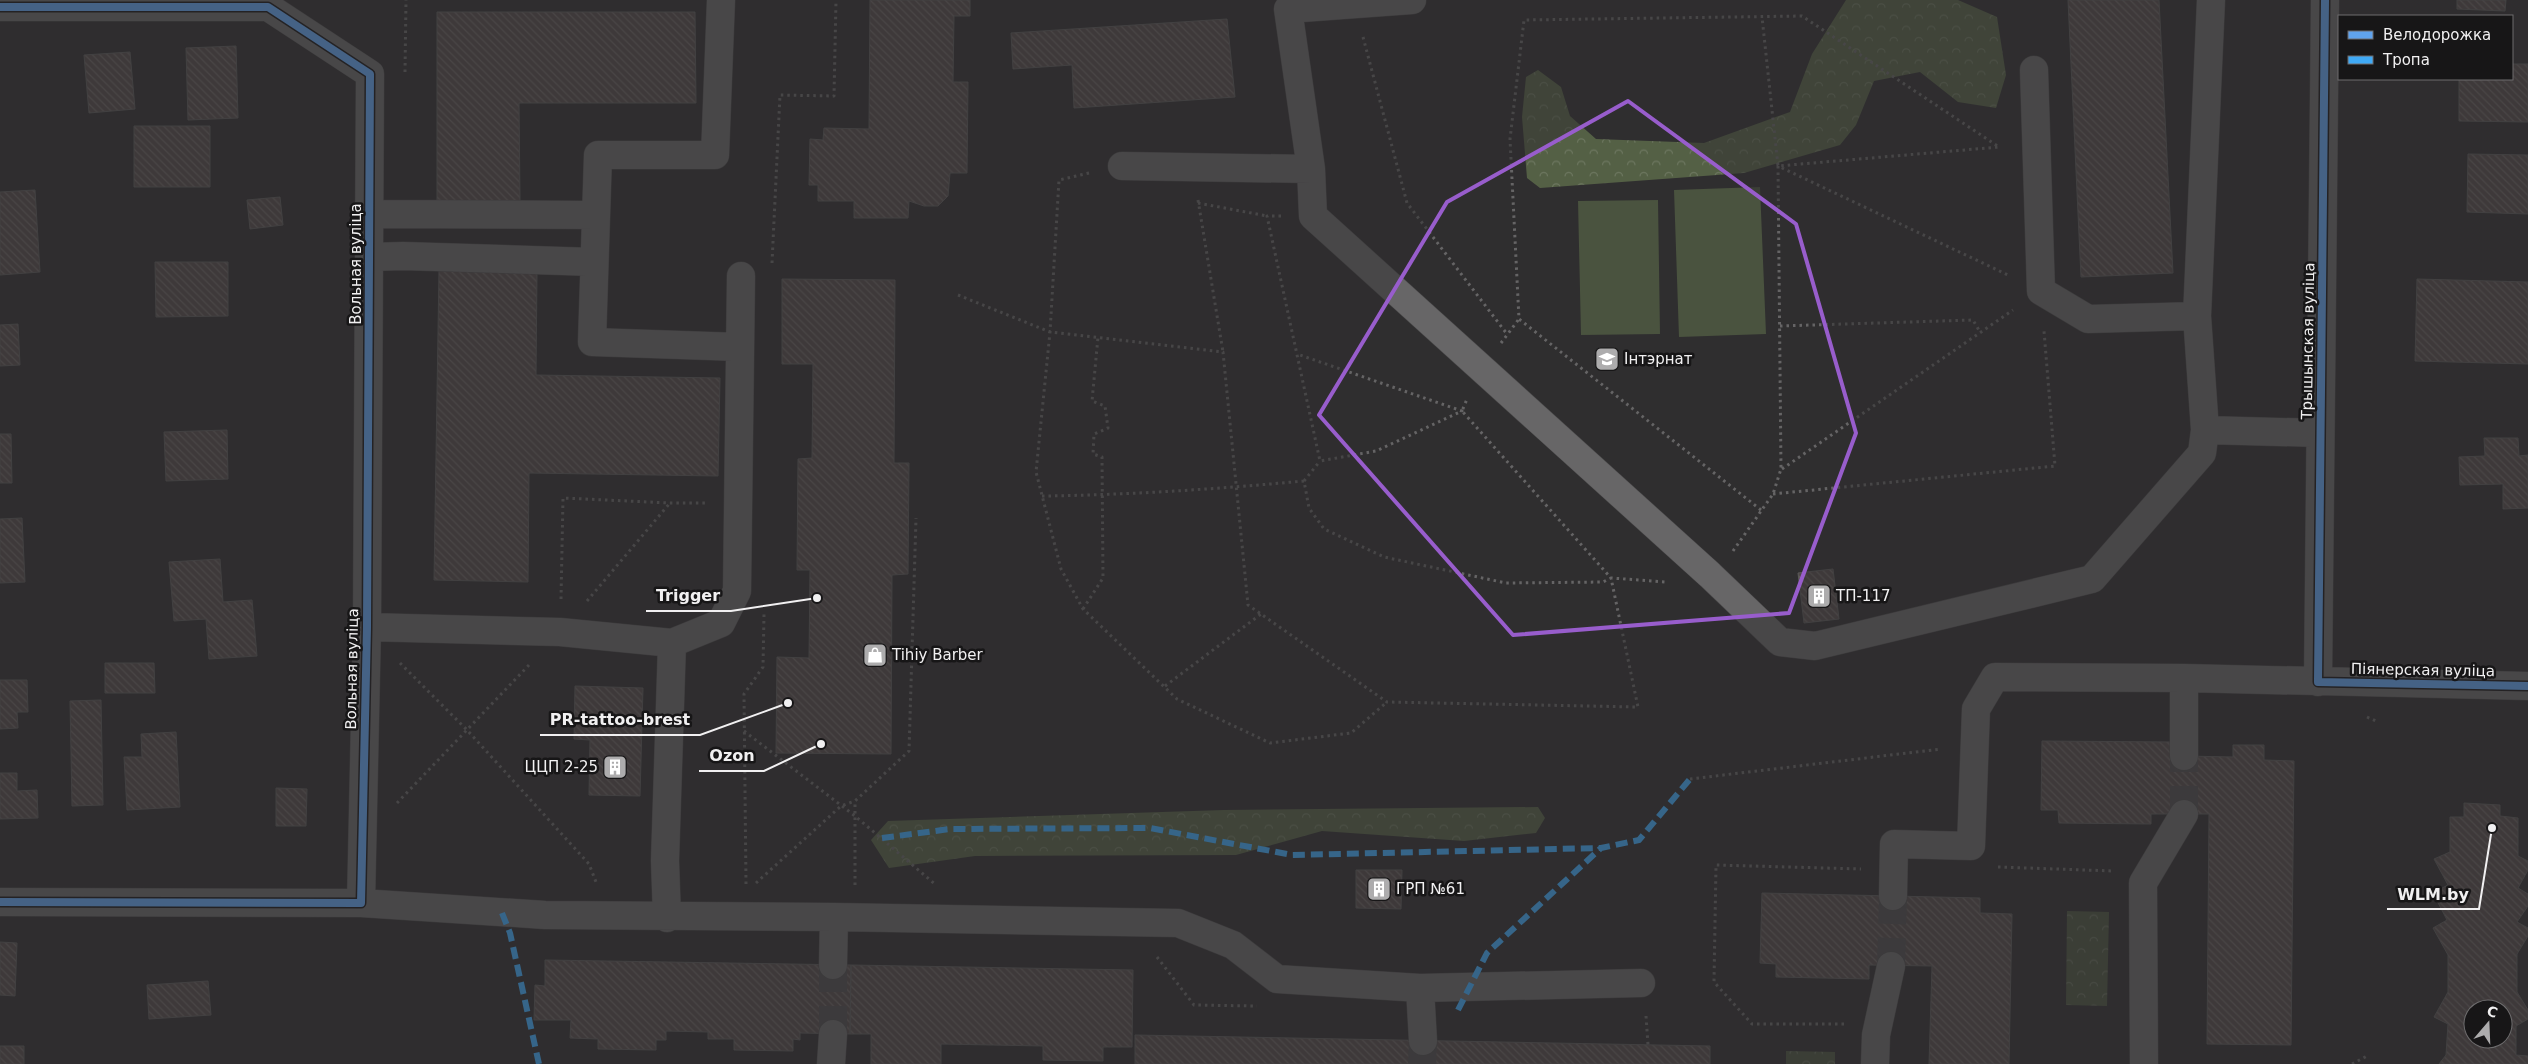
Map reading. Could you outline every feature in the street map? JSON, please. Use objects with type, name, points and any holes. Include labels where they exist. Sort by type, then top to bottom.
[{"type":"street","points":[[721,0],[715,155],[598,155],[592,342],[740,347]]},
{"type":"street","points":[[1412,0],[1362,4],[1280,4],[1311,170],[1313,216],[1704,569],[1780,642],[1816,646],[2092,579],[2202,453],[2205,430],[2196,316],[2211,0]]},
{"type":"street","name":"Трышынская вуліца","points":[[2318,682],[2325,0]]},
{"type":"street","name":"Вольная вуліца","points":[[0,7],[268,7],[370,74],[367,627],[361,903]]},
{"type":"street","points":[[2034,70],[2040,291],[2088,319],[2196,316]]},
{"type":"street","points":[[1122,166],[1311,170]]},
{"type":"street","points":[[370,214],[596,215]]},
{"type":"street","points":[[370,257],[594,262]]},
{"type":"street","points":[[367,627],[560,632],[672,643],[721,623],[737,591],[741,276]]},
{"type":"street","points":[[2205,430],[2320,433]]},
{"type":"street","points":[[667,918],[665,861],[672,643]]},
{"type":"street","name":"Піянерская вуліца","points":[[1975,745],[1976,710],[1995,677],[2184,678],[2528,686]]},
{"type":"street","points":[[2184,678],[2184,756]]},
{"type":"street","points":[[1893,896],[1894,844],[1972,846],[1975,745]]},
{"type":"street","points":[[2144,1064],[2143,883],[2184,814]]},
{"type":"street","points":[[0,902],[361,903],[545,915],[667,918],[834,917],[1178,923],[1232,945],[1277,979],[1420,988],[1641,983]]},
{"type":"street","points":[[833,965],[834,917]]},
{"type":"street","points":[[1875,1064],[1876,1035],[1891,966]]},
{"type":"street","points":[[1420,988],[1423,1041]]},
{"type":"street","points":[[831,1064],[833,1034]]},
{"type":"path","points":[[772,266],[780,95],[834,96],[836,0]]},
{"type":"path","points":[[1362,4],[1364,41],[1407,203],[1507,334]]},
{"type":"path","points":[[1042,496],[1102,495],[1304,481],[1320,461],[1376,451],[1462,411],[1482,368],[1519,319],[1510,139],[1524,20],[1802,16],[1999,147],[1778,166]]},
{"type":"path","points":[[1304,481],[1310,508],[1324,529],[1384,557],[1506,583],[1603,582],[1611,578],[1680,583],[1730,555],[1773,494],[1782,469],[1778,166],[1762,17]]},
{"type":"path","points":[[1122,166],[1059,180],[1050,332],[1036,472],[1060,569],[1083,609],[1177,699],[1270,743],[1351,733],[1387,702]]},
{"type":"path","points":[[1778,166],[2040,291]]},
{"type":"path","points":[[1192,167],[1223,352],[1248,605],[1387,702],[1638,707],[1611,578],[1462,411],[1297,354]]},
{"type":"path","points":[[1198,203],[1267,216],[1313,216]]},
{"type":"path","points":[[1267,216],[1320,461]]},
{"type":"path","points":[[1782,469],[2040,291]]},
{"type":"path","points":[[1773,494],[2055,466],[2040,291]]},
{"type":"path","points":[[958,295],[1050,332],[1223,352]]},
{"type":"path","points":[[1519,319],[1761,510]]},
{"type":"path","points":[[1780,326],[1973,320],[1980,332]]},
{"type":"path","points":[[1083,609],[1103,578],[1102,457],[1093,454],[1094,434],[1108,428],[1105,406],[1092,400],[1098,337]]},
{"type":"path","points":[[560,632],[563,498],[670,503],[739,502]]},
{"type":"path","points":[[721,917],[841,806],[856,801],[909,750],[916,518]]},
{"type":"path","points":[[746,892],[744,694],[763,667],[764,609]]},
{"type":"path","points":[[1165,686],[1261,614]]},
{"type":"path","points":[[393,656],[467,730],[589,864],[609,916]]},
{"type":"path","points":[[2358,714],[2376,721]]},
{"type":"path","points":[[744,730],[855,816],[974,919]]},
{"type":"path","points":[[1690,778],[1975,745]]},
{"type":"path","points":[[854,894],[856,801]]},
{"type":"path","points":[[1156,956],[1194,1005],[1261,1006]]},
{"type":"path","points":[[1646,1013],[1648,1045]]},
{"type":"path","points":[[1752,1024],[1842,1024],[1876,1035]]},
{"type":"path","points":[[2352,1064],[2369,1055]]},
{"type":"highlighted area","points":[[1628,101],[1796,224],[1856,433],[1789,613],[1513,635],[1319,415],[1447,202]]},
{"type":"green space","points":[[1846,0],[1958,0],[1997,17],[2006,75],[1996,108],[1958,102],[1920,72],[1874,81],[1856,125],[1840,145],[1744,173],[1540,188],[1527,178],[1522,117],[1526,77],[1538,70],[1561,87],[1570,116],[1596,139],[1704,143],[1790,112],[1812,54]]},
{"type":"green space","points":[[1760,187],[1766,334],[1679,337],[1674,190]]},
{"type":"green space","points":[[1658,200],[1660,334],[1581,335],[1578,201]]},
{"type":"green space","points":[[1538,807],[1545,818],[1536,833],[1464,841],[1322,831],[1236,855],[975,856],[889,868],[871,840],[888,821],[1224,810]]},
{"type":"green space","points":[[2067,911],[2109,912],[2107,1006],[2066,1005]]},
{"type":"green space","points":[[1786,1051],[1835,1052],[1835,1064],[1786,1064]]},
{"type":"building","points":[[870,0],[970,0],[970,16],[954,16],[953,82],[968,82],[967,173],[950,173],[948,196],[938,206],[924,206],[909,201],[908,218],[854,218],[854,201],[818,201],[818,185],[809,185],[810,139],[823,140],[824,128],[869,129]]},
{"type":"building","points":[[2068,0],[2159,0],[2173,273],[2081,277]]},
{"type":"building","points":[[2457,0],[2506,0],[2505,11],[2457,9]]},
{"type":"building","points":[[437,12],[695,12],[696,103],[519,103],[520,202],[437,202]]},
{"type":"building","points":[[1227,19],[1235,97],[1074,108],[1072,65],[1013,69],[1011,33]]},
{"type":"building","points":[[236,46],[238,118],[188,120],[186,48]]},
{"type":"building","points":[[130,52],[135,109],[89,113],[84,55]]},
{"type":"building","points":[[2513,64],[2528,64],[2528,122],[2459,121],[2459,80],[2513,80]]},
{"type":"building","points":[[134,126],[210,126],[210,187],[134,187]]},
{"type":"building","points":[[2468,154],[2528,155],[2528,214],[2467,212]]},
{"type":"building","points":[[35,190],[40,272],[0,275],[0,192]]},
{"type":"building","points":[[280,197],[283,225],[250,229],[247,200]]},
{"type":"building","points":[[155,262],[228,262],[228,316],[156,317]]},
{"type":"building","points":[[439,270],[537,271],[536,375],[720,378],[718,476],[529,473],[528,582],[434,580]]},
{"type":"building","points":[[782,279],[895,280],[894,463],[909,463],[908,574],[892,575],[891,754],[776,753],[777,657],[809,658],[810,570],[797,570],[798,459],[812,458],[813,364],[782,364]]},
{"type":"building","points":[[2417,279],[2528,282],[2528,364],[2415,361]]},
{"type":"building","points":[[18,324],[20,365],[0,366],[0,325]]},
{"type":"building","points":[[227,430],[228,479],[166,481],[164,432]]},
{"type":"building","points":[[0,434],[11,434],[12,483],[0,483]]},
{"type":"building","points":[[2484,438],[2518,438],[2519,456],[2528,455],[2528,508],[2503,509],[2503,484],[2460,485],[2459,457],[2485,456]]},
{"type":"building","points":[[22,518],[25,582],[0,583],[0,519]]},
{"type":"building","points":[[220,559],[223,602],[252,600],[257,656],[209,659],[206,619],[174,621],[169,562]]},
{"type":"building","name":"ТП-117","points":[[1833,569],[1839,619],[1804,623],[1798,573]]},
{"type":"building","points":[[105,663],[154,663],[155,693],[105,693]]},
{"type":"building","points":[[0,680],[27,680],[28,712],[17,712],[18,728],[0,729]]},
{"type":"building","name":"ЦЦП 2-25","points":[[575,686],[643,688],[640,796],[589,795],[590,740],[574,739]]},
{"type":"building","points":[[101,700],[103,805],[72,806],[70,701]]},
{"type":"building","points":[[176,732],[180,807],[127,810],[124,757],[142,757],[141,734]]},
{"type":"building","points":[[2042,741],[2172,742],[2184,756],[2233,757],[2233,745],[2264,745],[2264,760],[2294,761],[2291,1045],[2207,1044],[2209,814],[2151,814],[2151,824],[2059,823],[2058,810],[2041,810]]},
{"type":"building","points":[[0,773],[17,773],[17,791],[37,790],[38,818],[0,819]]},
{"type":"building","points":[[276,788],[307,789],[306,826],[276,826]]},
{"type":"building","points":[[2464,803],[2500,805],[2500,816],[2518,818],[2518,856],[2528,861],[2528,870],[2518,888],[2528,894],[2528,906],[2517,922],[2528,928],[2528,936],[2517,954],[2517,992],[2528,1010],[2528,1019],[2516,1026],[2516,1055],[2528,1056],[2528,1064],[2439,1064],[2446,1055],[2448,1024],[2434,1017],[2448,992],[2448,955],[2433,928],[2447,920],[2433,893],[2448,885],[2434,859],[2450,852],[2450,817],[2464,817]]},
{"type":"building","name":"ГРП №61","points":[[1356,870],[1402,870],[1401,909],[1356,908]]},
{"type":"building","points":[[1762,893],[1980,898],[1980,913],[2012,914],[2009,1064],[1929,1064],[1932,966],[1869,965],[1869,979],[1776,977],[1776,964],[1760,963]]},
{"type":"building","points":[[0,942],[17,943],[15,996],[0,995]]},
{"type":"building","points":[[545,960],[851,965],[850,1034],[800,1033],[800,1040],[793,1039],[793,1051],[734,1050],[734,1039],[708,1039],[708,1032],[666,1031],[666,1040],[656,1040],[656,1050],[598,1049],[598,1039],[570,1038],[571,1020],[534,1020],[535,985],[545,986]]},
{"type":"building","points":[[851,965],[1133,970],[1132,1047],[1103,1047],[1103,1061],[1043,1060],[1043,1046],[941,1044],[941,1064],[871,1064],[871,1034],[850,1034]]},
{"type":"building","points":[[208,981],[211,1015],[149,1019],[147,985]]},
{"type":"building","points":[[1135,1035],[1710,1046],[1710,1064],[1135,1064]]},
{"type":"building","points":[[0,1046],[24,1046],[24,1064],[0,1064]]},
{"type":"tunnel","points":[[2184,756],[2184,814]]},
{"type":"tunnel","points":[[1891,966],[1893,896]]},
{"type":"tunnel","points":[[833,965],[833,1034]]},
{"type":"tunnel","points":[[1422,1064],[1423,1041]]},
{"type":"marked path","points":[[1458,1010],[1487,953],[1601,848],[1639,840],[1690,779]]},
{"type":"marked path","points":[[882,838],[950,829],[1150,828],[1292,855],[1601,848]]},
{"type":"marked path","points":[[502,913],[510,933],[539,1064]]},
{"type":"cycle path","points":[[2325,0],[2318,682],[2528,686]]},
{"type":"cycle path","points":[[0,7],[268,7],[370,74],[367,627],[361,903],[0,902]]},
{"type":"place","name":"Інтэрнат","points":[[1607,359]]},
{"type":"place","name":"ТП-117","points":[[1819,596]]},
{"type":"place","name":"Trigger","points":[[817,598]]},
{"type":"place","name":"Tihiy Barber","points":[[875,655]]},
{"type":"place","name":"PR-tattoo-brest","points":[[788,703]]},
{"type":"place","name":"Ozon","points":[[821,744]]},
{"type":"place","name":"ЦЦП 2-25","points":[[615,767]]},
{"type":"place","name":"WLM.by","points":[[2492,828]]},
{"type":"place","name":"ГРП №61","points":[[1379,889]]}]
